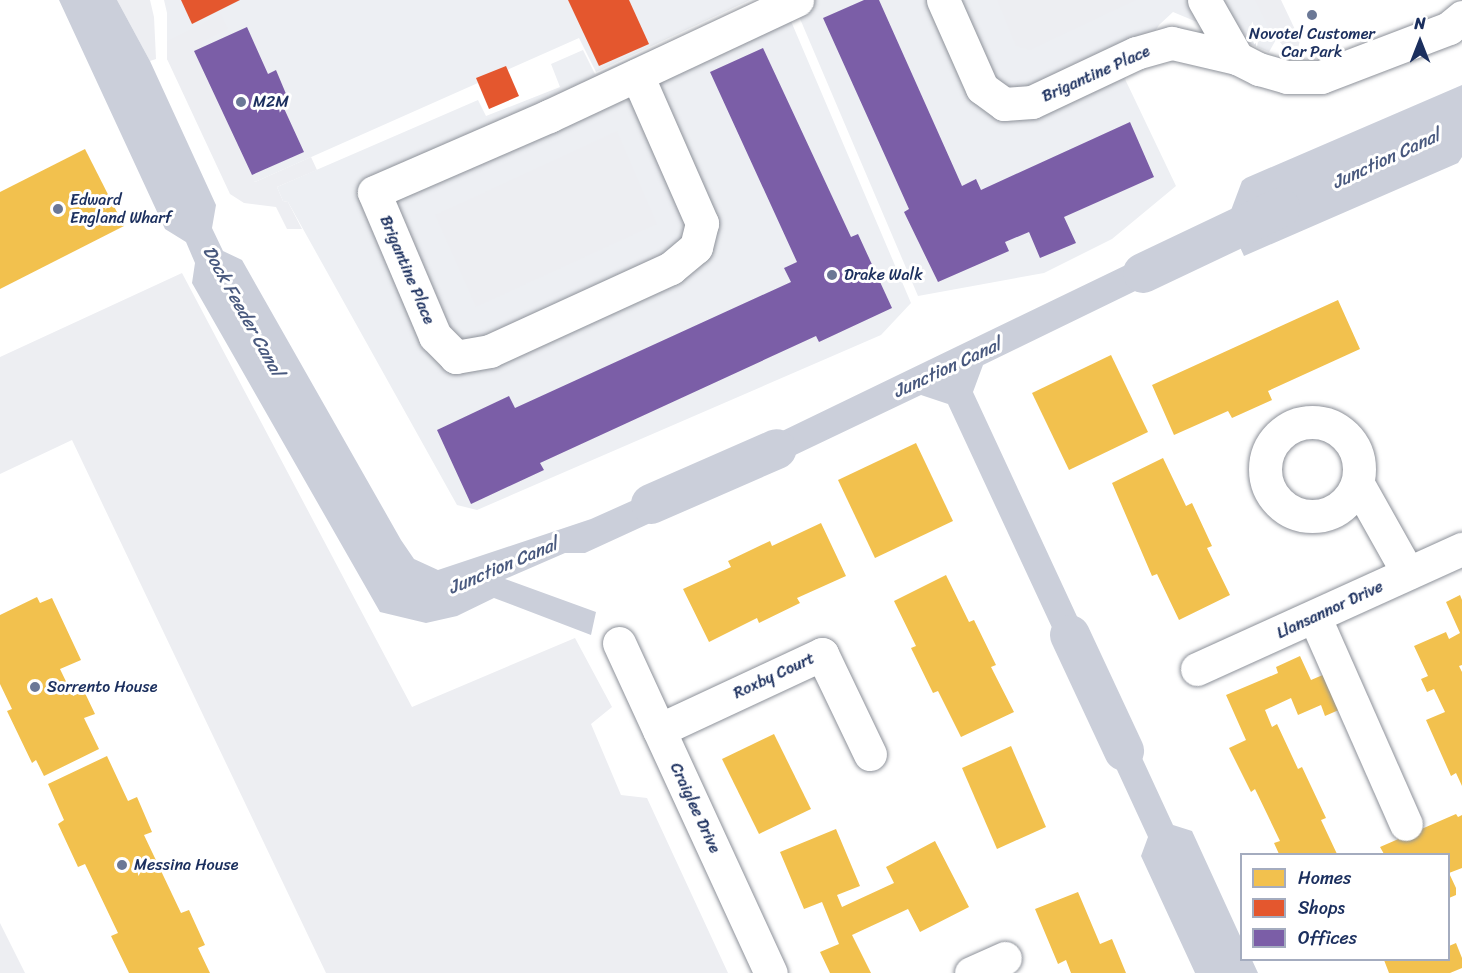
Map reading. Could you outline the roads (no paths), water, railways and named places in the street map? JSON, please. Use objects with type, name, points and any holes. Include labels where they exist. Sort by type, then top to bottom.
[{"type":"street","name":"Brigantine Place","points":[[637,75],[702,223],[696,247],[671,268],[501,346],[490,351],[456,357],[435,336],[374,192],[549,116],[797,0]]},
{"type":"street","name":"Brigantine Place","points":[[943,0],[982,88],[1004,104],[1032,102],[1136,53],[1172,43],[1237,58],[1259,69],[1287,77],[1321,77],[1449,28],[1462,17]]},
{"type":"street","points":[[1204,0],[1237,58]]},
{"type":"street","points":[[1358,484],[1408,573]]},
{"type":"street","name":"Llansannor Drive","points":[[1197,669],[1315,618],[1462,549]]},
{"type":"street","points":[[1315,618],[1406,824]]},
{"type":"street","name":"Craiglee Drive","points":[[619,643],[771,973]]},
{"type":"street","name":"Roxby Court","points":[[659,730],[822,654],[870,754]]},
{"type":"street","points":[[971,973],[1005,958]]},
{"type":"water","name":"Dock Feeder Canal","points":[[59,0],[117,0],[150,61],[216,205],[212,228],[223,251],[242,260],[414,559],[438,570],[591,519],[696,472],[707,497],[585,553],[565,553],[505,579],[596,612],[591,635],[494,598],[457,616],[426,623],[380,612],[192,283],[195,263],[186,242],[165,229]]},
{"type":"water","points":[[1462,85],[1462,157],[1458,163],[1244,256],[1239,245],[1235,245],[1222,217],[1230,213],[1242,181],[1246,178]]},
{"type":"water","points":[[1186,236],[1197,261],[983,365],[973,392],[1106,679],[1081,690],[948,404],[921,395],[732,485],[720,461]]},
{"type":"water","points":[[1113,695],[1173,825],[1192,831],[1240,936],[1240,961],[1252,961],[1258,973],[1195,973],[1141,856],[1148,837],[1088,707]]},
{"type":"waterway","name":"Junction Canal","points":[[1143,273],[1280,208]]},
{"type":"waterway","name":"Junction Canal","points":[[651,504],[777,449]]},
{"type":"waterway","points":[[1070,635],[1124,751]]},
{"type":"place","name":"Novotel Customer Car Park","points":[[1312,15]]},
{"type":"place","name":"M2M","points":[[241,102]]},
{"type":"place","name":"Edward England Wharf","points":[[58,209]]},
{"type":"place","name":"Drake Walk","points":[[832,275]]},
{"type":"place","name":"Sorrento House","points":[[35,687]]},
{"type":"place","name":"Messina House","points":[[122,865]]}]
